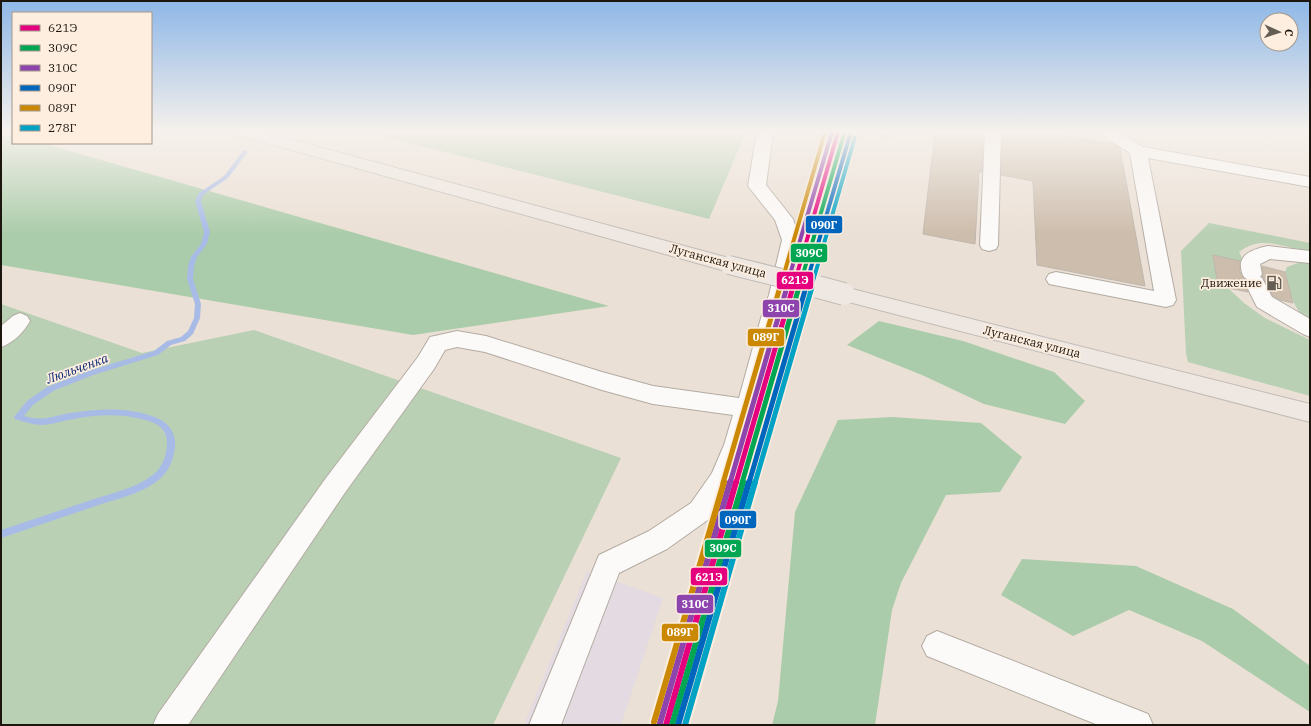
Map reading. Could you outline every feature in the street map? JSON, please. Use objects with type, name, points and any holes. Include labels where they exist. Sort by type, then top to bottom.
[{"type":"highway","name":"Луганская улица","points":[[368,166],[729,265],[1310,412]]},
{"type":"street","points":[[545,725],[609,564],[658,540],[700,511],[722,479],[736,445],[771,318],[780,296],[791,240],[784,220],[757,186],[760,166]]},
{"type":"street","points":[[989,245],[992,166]]},
{"type":"street","points":[[1056,279],[1166,300],[1141,166]]},
{"type":"street","points":[[1218,166],[1310,182]]},
{"type":"street","points":[[1310,257],[1268,252],[1250,261],[1254,278],[1264,302],[1310,329]]},
{"type":"street","points":[[1,339],[20,321]]},
{"type":"street","points":[[169,725],[335,486],[426,363],[438,343],[457,339],[486,344],[602,381],[646,393],[747,408]]},
{"type":"street","points":[[937,646],[1137,725]]},
{"type":"shaded area","points":[[587,571],[663,598],[621,725],[524,725]]},
{"type":"green space","points":[[1,166],[122,166],[609,306],[413,335],[1,265]]},
{"type":"green space","points":[[500,166],[732,166],[709,219]]},
{"type":"green space","points":[[1209,223],[1310,243],[1310,250],[1265,243],[1248,246],[1239,252],[1244,262],[1213,255],[1218,286],[1228,288],[1244,303],[1265,318],[1310,340],[1310,396],[1188,362],[1186,353],[1181,251]]},
{"type":"green space","points":[[1298,263],[1310,263],[1310,321],[1299,312],[1295,306],[1285,272],[1287,267]]},
{"type":"green space","points":[[1,304],[142,353],[254,330],[621,458],[493,725],[1,725]]},
{"type":"green space","points":[[879,321],[963,341],[1054,372],[1085,401],[1065,424],[984,404],[922,375],[847,345]]},
{"type":"green space","points":[[892,417],[981,423],[1022,457],[1000,492],[946,495],[901,583],[892,610],[875,725],[772,725],[778,701],[795,512],[838,420]]},
{"type":"green space","points":[[1022,559],[1136,566],[1233,609],[1310,666],[1310,712],[1202,641],[1129,610],[1073,636],[1001,595]]},
{"type":"building","points":[[931,166],[982,166],[982,172],[979,172],[975,244],[923,234]]},
{"type":"building","points":[[1001,166],[1123,166],[1145,286],[1037,265],[1033,181],[1001,175]]},
{"type":"building","points":[[1213,255],[1240,261],[1240,272],[1245,280],[1244,284],[1248,292],[1218,286]]},
{"type":"building","points":[[1262,266],[1285,272],[1293,303],[1280,300],[1273,296],[1262,276]]},
{"type":"waterway","name":"Люльченка","points":[[1,534],[133,490],[149,482],[162,471],[170,453],[171,438],[165,426],[150,418],[128,413],[83,415],[42,422],[18,417],[30,403],[50,389],[91,373],[156,353],[169,343],[183,339],[191,332],[197,318],[198,304],[190,279],[191,266],[194,257],[204,244],[207,232],[198,201],[201,194],[226,177],[234,166]]},
{"type":"transit line","name":"089Г","points":[[654,722],[815,166]]},
{"type":"transit line","name":"310С","points":[[660,723],[822,166]]},
{"type":"transit line","name":"621Э","points":[[666,725],[828,166]]},
{"type":"transit line","name":"309С","points":[[672,725],[835,166]]},
{"type":"transit line","name":"090Г","points":[[678,725],[841,166]]},
{"type":"transit line","name":"278Г","points":[[685,725],[847,166]]},
{"type":"place","name":"Движение","points":[[1274,283]]}]
